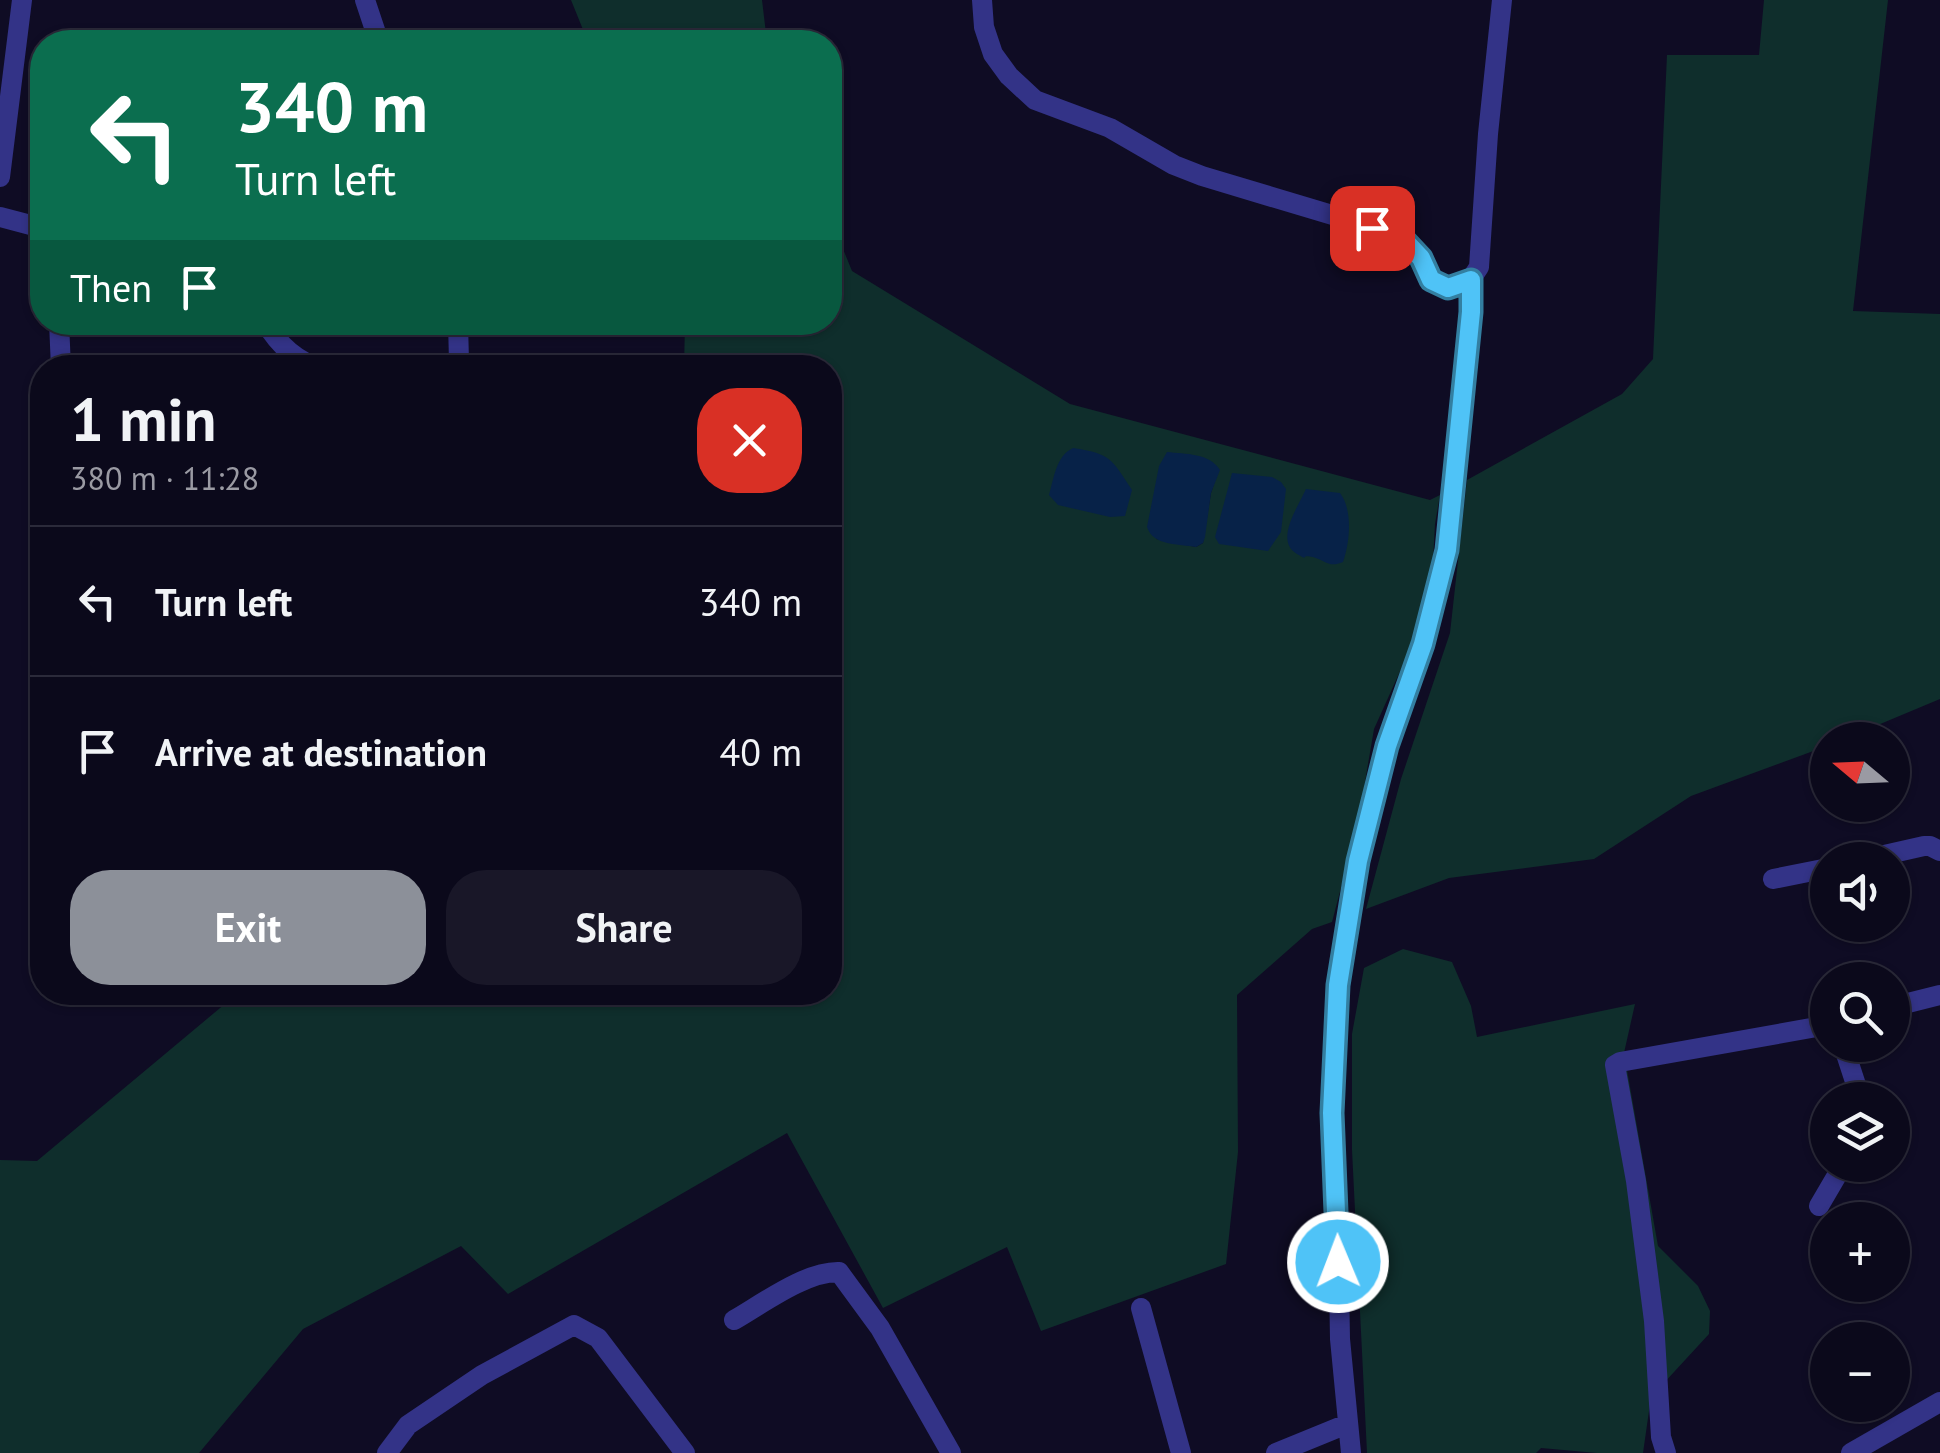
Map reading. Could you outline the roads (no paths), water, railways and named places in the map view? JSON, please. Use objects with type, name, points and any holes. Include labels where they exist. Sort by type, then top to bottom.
[{"type":"street","points":[[0,177],[22,0]]},
{"type":"street","points":[[365,0],[375,30]]},
{"type":"street","points":[[982,0],[992,54],[1035,100],[1110,128],[1202,176],[1339,217],[1406,242],[1421,258],[1431,280],[1448,288],[1471,280]]},
{"type":"street","points":[[1351,1453],[1340,1339],[1332,1113],[1338,985],[1358,861],[1387,746],[1423,644],[1447,550],[1471,280],[1479,266],[1502,0]]},
{"type":"street","points":[[0,217],[30,225]]},
{"type":"street","points":[[273,335],[292,355]]},
{"type":"street","points":[[1910,849],[1930,846],[1940,851]]},
{"type":"street","points":[[1773,880],[1810,872]]},
{"type":"street","points":[[1910,1002],[1940,994]]},
{"type":"street","points":[[1666,1453],[1661,1437],[1654,1321],[1616,1066],[1620,1062],[1810,1028]]},
{"type":"street","points":[[734,1320],[796,1284],[838,1272],[880,1328],[951,1453]]},
{"type":"street","points":[[1141,1308],[1181,1453]]},
{"type":"street","points":[[388,1453],[408,1425],[482,1374],[574,1325],[598,1338],[685,1453]]},
{"type":"street","points":[[1851,1453],[1940,1402]]},
{"type":"street","points":[[1276,1453],[1348,1424]]},
{"type":"water","points":[[1073,448],[1103,455],[1119,471],[1132,490],[1125,516],[1110,517],[1058,505],[1049,495],[1059,462]]},
{"type":"water","points":[[1167,452],[1204,457],[1220,470],[1211,493],[1205,537],[1196,547],[1161,541],[1147,527],[1159,466]]},
{"type":"water","points":[[1232,473],[1272,477],[1286,489],[1281,532],[1268,551],[1219,544],[1215,537]]},
{"type":"water","points":[[1306,489],[1340,493],[1344,500],[1349,526],[1343,562],[1331,564],[1303,557],[1290,548],[1290,523]]}]
